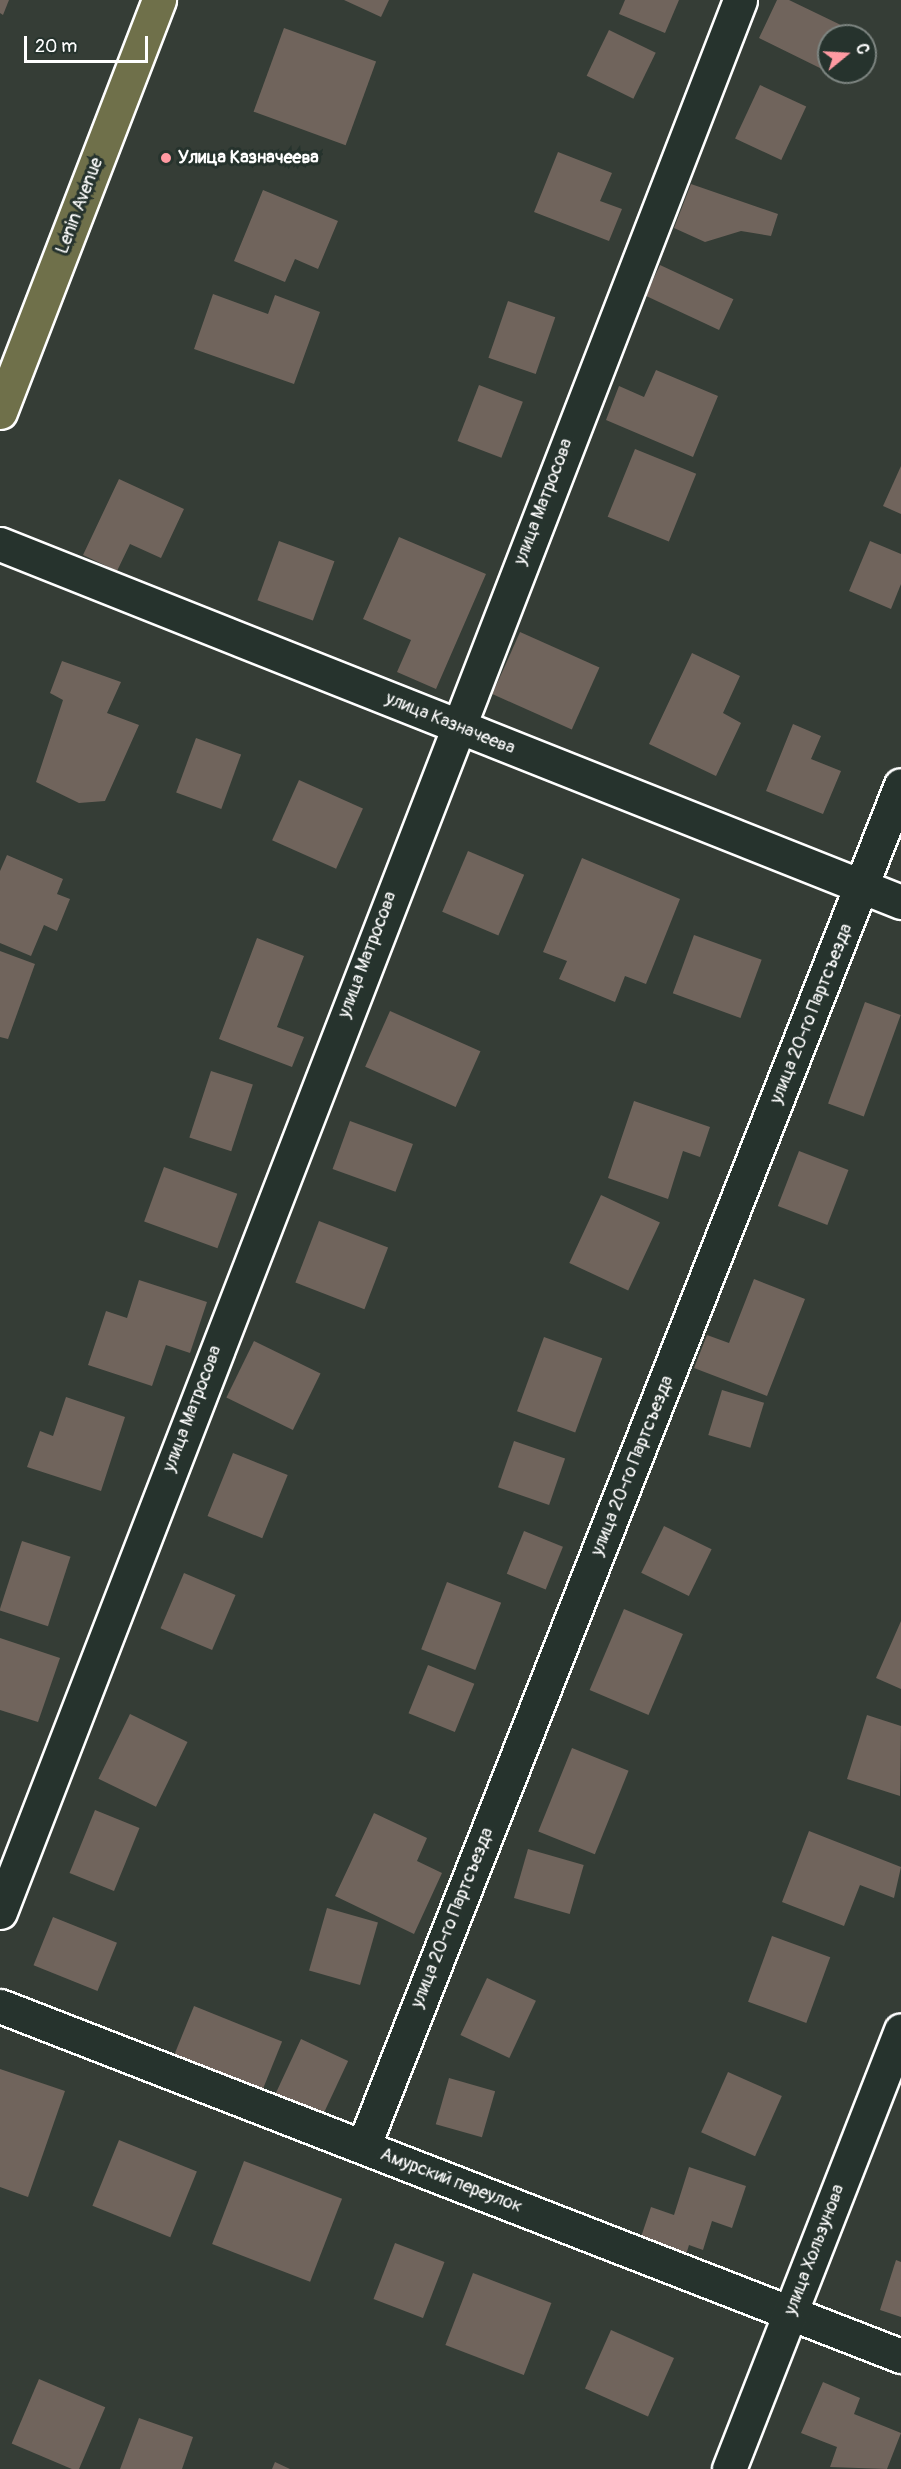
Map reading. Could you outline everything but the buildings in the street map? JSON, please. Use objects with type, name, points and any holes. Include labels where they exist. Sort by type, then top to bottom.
[{"type":"main road","name":"Lenin Avenue","points":[[0,411],[159,0]]},
{"type":"street","name":"улица Матросова","points":[[0,1912],[456,727],[740,0]]},
{"type":"street","name":"улица Казначеева","points":[[0,544],[901,902]]},
{"type":"street","name":"улица 20-го Партсъезда","points":[[363,2147],[901,785]]},
{"type":"street","name":"Амурский переулок","points":[[0,2006],[901,2356]]},
{"type":"street","name":"улица Хользунова","points":[[729,2469],[901,2031]]},
{"type":"place","name":"Улица Казначеева","points":[[166,158]]}]
